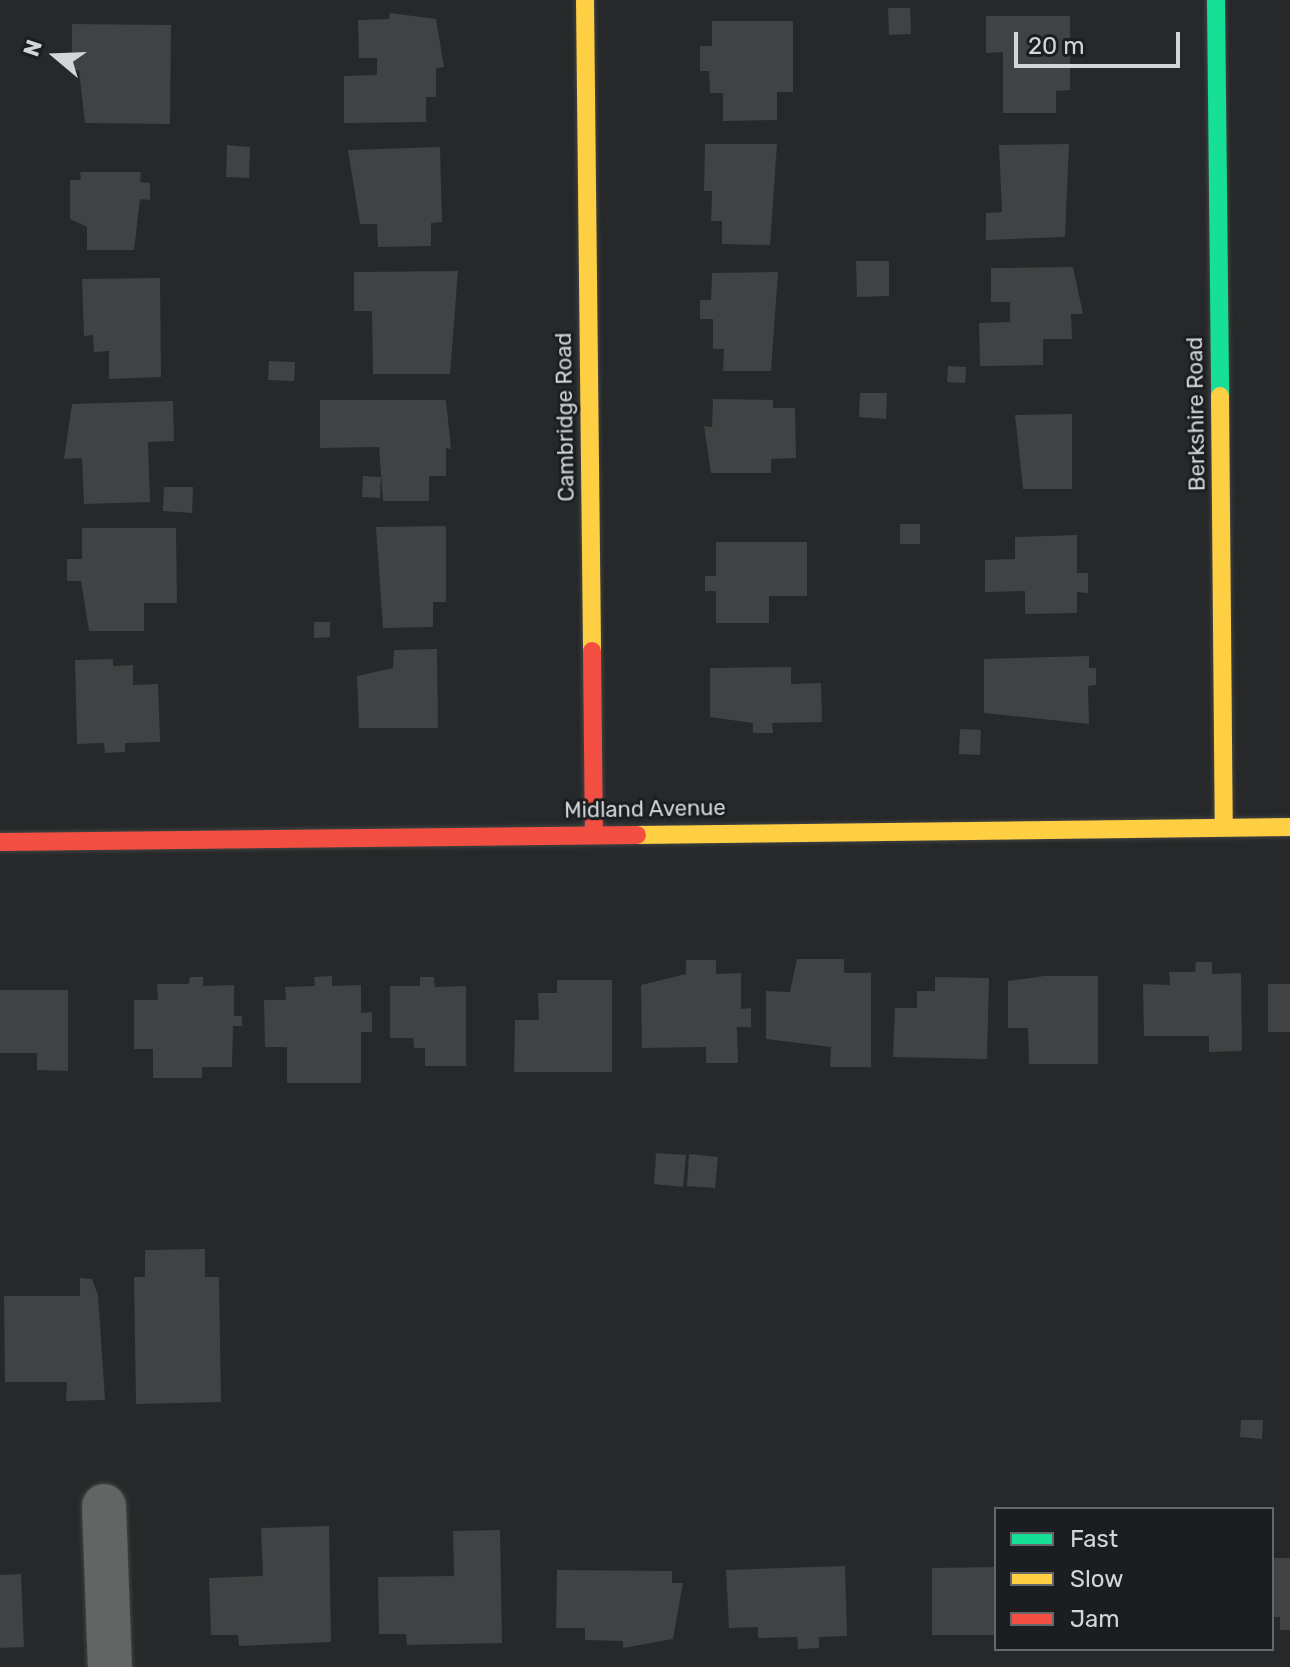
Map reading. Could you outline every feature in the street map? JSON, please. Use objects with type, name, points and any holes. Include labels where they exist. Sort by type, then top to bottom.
[{"type":"street","name":"Cambridge Road","points":[[585,0],[594,833]]},
{"type":"street","name":"Berkshire Road","points":[[1216,0],[1224,827]]},
{"type":"street","name":"Midland Avenue","points":[[0,842],[1290,827]]},
{"type":"street","points":[[104,1506],[110,1667]]},
{"type":"building","points":[[888,8],[910,8],[911,34],[889,35]]},
{"type":"building","points":[[390,13],[436,19],[444,67],[436,68],[436,97],[426,97],[426,122],[344,123],[344,76],[377,75],[377,58],[359,58],[358,20],[389,19]]},
{"type":"building","points":[[986,16],[1070,16],[1070,90],[1056,91],[1056,113],[1003,113],[1003,52],[986,53]]},
{"type":"building","points":[[712,21],[793,21],[793,92],[777,92],[777,120],[723,121],[723,93],[710,93],[709,71],[700,71],[700,46],[712,46]]},
{"type":"building","points":[[72,24],[171,25],[170,124],[85,123],[79,70],[72,70]]},
{"type":"building","points":[[705,144],[777,144],[770,245],[722,244],[722,221],[711,221],[712,191],[704,191]]},
{"type":"building","points":[[1069,144],[1065,237],[986,240],[986,213],[1002,212],[999,145]]},
{"type":"building","points":[[227,145],[250,147],[249,178],[226,177]]},
{"type":"building","points":[[440,147],[442,222],[431,223],[431,246],[378,247],[377,224],[360,224],[348,150]]},
{"type":"building","points":[[80,172],[141,172],[140,182],[150,183],[150,200],[140,199],[134,250],[87,250],[87,227],[70,219],[70,180],[81,180]]},
{"type":"building","points":[[856,261],[889,261],[889,296],[857,297]]},
{"type":"building","points":[[1073,267],[1083,314],[1071,314],[1072,339],[1043,339],[1043,365],[980,366],[979,323],[1010,322],[1010,302],[991,302],[991,268]]},
{"type":"building","points":[[458,271],[450,374],[373,374],[372,311],[354,311],[354,272]]},
{"type":"building","points":[[778,272],[771,371],[723,371],[724,349],[713,349],[713,319],[700,319],[700,300],[711,300],[712,273]]},
{"type":"building","points":[[160,278],[161,377],[109,379],[109,351],[94,352],[93,335],[84,336],[82,279]]},
{"type":"building","points":[[269,361],[295,362],[294,381],[268,380]]},
{"type":"building","points":[[948,366],[966,367],[965,383],[947,382]]},
{"type":"building","points":[[860,393],[887,393],[886,419],[859,417]]},
{"type":"building","points":[[713,399],[773,400],[773,408],[795,408],[796,458],[771,459],[771,473],[711,473],[704,426],[712,427]]},
{"type":"building","points":[[320,400],[446,400],[451,449],[446,448],[446,476],[429,476],[429,501],[383,501],[379,447],[320,448]]},
{"type":"building","points":[[173,401],[174,441],[148,442],[150,502],[84,504],[82,458],[64,459],[72,404]]},
{"type":"building","points":[[1072,414],[1072,489],[1023,489],[1015,415]]},
{"type":"building","points":[[363,476],[381,477],[380,498],[362,497]]},
{"type":"building","points":[[164,487],[193,487],[192,513],[163,511]]},
{"type":"building","points":[[900,524],[920,524],[920,544],[900,544]]},
{"type":"building","points":[[446,526],[446,602],[433,602],[433,627],[383,628],[376,527]]},
{"type":"building","points":[[82,528],[176,528],[177,603],[144,603],[144,631],[89,631],[81,581],[67,581],[67,559],[82,559]]},
{"type":"building","points":[[1077,535],[1077,573],[1088,573],[1088,593],[1077,592],[1077,613],[1025,614],[1025,591],[985,592],[985,560],[1015,559],[1015,537]]},
{"type":"building","points":[[716,542],[807,542],[807,596],[769,596],[769,623],[716,623],[716,591],[705,591],[705,576],[716,576]]},
{"type":"building","points":[[314,622],[330,622],[330,637],[314,638]]},
{"type":"building","points":[[437,649],[438,728],[359,728],[357,676],[393,668],[394,650]]},
{"type":"building","points":[[1089,656],[1089,668],[1096,668],[1096,685],[1088,686],[1089,724],[984,713],[984,659]]},
{"type":"building","points":[[113,659],[113,666],[133,665],[133,685],[158,684],[160,742],[125,743],[125,752],[105,753],[104,743],[77,744],[75,660]]},
{"type":"building","points":[[791,667],[791,684],[821,683],[822,722],[772,723],[773,733],[753,733],[753,723],[710,717],[710,668]]},
{"type":"building","points":[[960,729],[981,730],[980,755],[959,754]]},
{"type":"building","points":[[797,959],[844,959],[844,973],[871,973],[871,1067],[830,1067],[831,1047],[766,1039],[766,991],[790,992]]},
{"type":"building","points":[[686,960],[716,960],[716,974],[741,973],[741,1009],[751,1008],[751,1027],[737,1027],[738,1063],[706,1063],[706,1047],[642,1048],[641,985],[686,974]]},
{"type":"building","points":[[1196,962],[1212,962],[1212,974],[1241,973],[1242,1051],[1209,1052],[1209,1036],[1144,1036],[1143,984],[1170,985],[1169,972],[1195,972]]},
{"type":"building","points":[[332,976],[332,986],[361,985],[361,1013],[372,1012],[372,1032],[361,1032],[361,1083],[287,1083],[287,1047],[265,1047],[264,1000],[286,1000],[285,987],[315,986],[314,977]]},
{"type":"building","points":[[1044,976],[1098,976],[1098,1064],[1029,1064],[1028,1028],[1008,1028],[1008,981]]},
{"type":"building","points":[[190,977],[203,977],[203,986],[234,985],[234,1016],[242,1016],[242,1026],[233,1026],[232,1067],[202,1067],[202,1078],[153,1078],[153,1049],[134,1049],[134,1000],[158,1000],[157,984],[189,984]]},
{"type":"building","points":[[420,977],[434,977],[435,987],[466,986],[466,1066],[425,1066],[425,1048],[414,1048],[413,1038],[390,1038],[390,986],[420,986]]},
{"type":"building","points":[[935,977],[989,978],[987,1059],[893,1057],[895,1008],[917,1008],[917,991],[935,991]]},
{"type":"building","points":[[557,980],[612,980],[612,1072],[514,1072],[515,1020],[539,1020],[538,993],[557,993]]},
{"type":"building","points":[[1268,984],[1290,984],[1290,1032],[1268,1032]]},
{"type":"building","points":[[0,990],[68,990],[68,1071],[37,1070],[37,1053],[0,1053]]},
{"type":"building","points":[[656,1153],[686,1155],[683,1187],[654,1184]]},
{"type":"building","points":[[689,1154],[718,1157],[715,1188],[687,1186]]},
{"type":"building","points":[[205,1249],[205,1277],[219,1277],[221,1402],[136,1404],[134,1277],[145,1277],[145,1250]]},
{"type":"building","points":[[80,1278],[92,1279],[98,1295],[105,1400],[66,1401],[67,1382],[5,1382],[4,1296],[80,1296]]},
{"type":"building","points":[[1241,1420],[1263,1420],[1262,1439],[1240,1437]]},
{"type":"building","points":[[329,1526],[331,1642],[239,1646],[238,1635],[211,1635],[209,1578],[263,1576],[261,1528]]},
{"type":"building","points":[[500,1530],[502,1643],[407,1645],[406,1634],[379,1634],[378,1577],[454,1576],[453,1531]]},
{"type":"building","points":[[1274,1558],[1290,1558],[1290,1630],[1280,1630],[1280,1617],[1274,1617]]},
{"type":"building","points":[[845,1566],[847,1636],[819,1637],[819,1648],[798,1649],[797,1637],[758,1638],[758,1627],[729,1628],[726,1570]]},
{"type":"building","points":[[994,1567],[994,1635],[932,1635],[932,1568]]},
{"type":"building","points":[[557,1570],[672,1571],[672,1583],[683,1583],[673,1639],[623,1648],[623,1641],[585,1640],[585,1628],[556,1628]]},
{"type":"building","points":[[21,1574],[24,1647],[0,1648],[0,1575]]},
{"type":"traffic: fast","points":[[1216,0],[1220,396]]},
{"type":"traffic: slow","points":[[585,0],[592,651]]},
{"type":"traffic: slow","points":[[1220,396],[1224,827]]},
{"type":"traffic: slow","points":[[637,835],[1290,827]]},
{"type":"traffic: jam","points":[[592,651],[594,833]]},
{"type":"traffic: jam","points":[[0,842],[637,835]]}]
